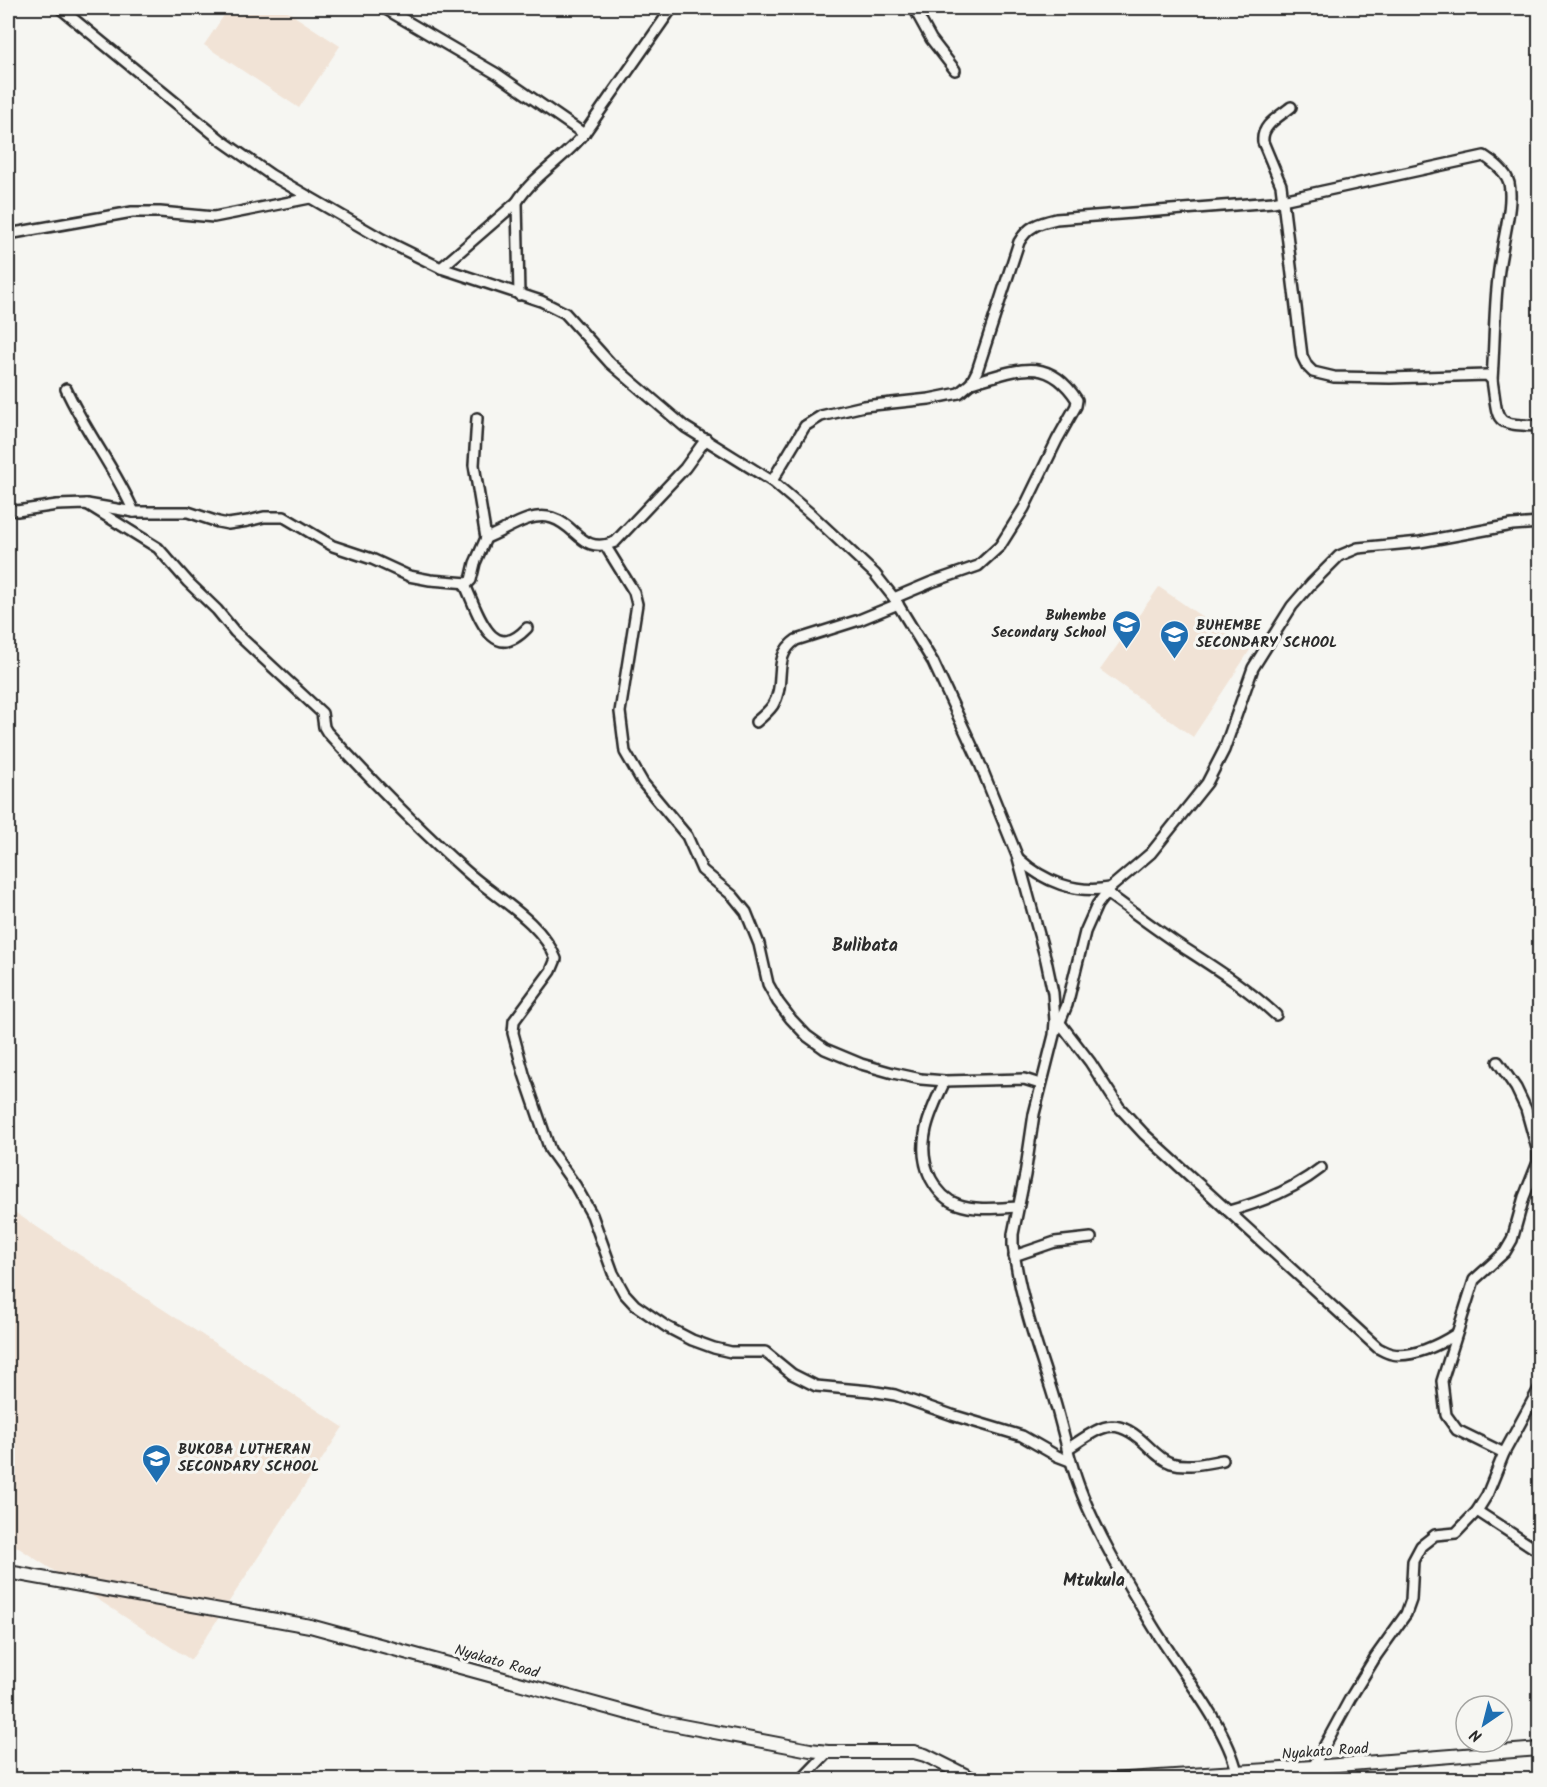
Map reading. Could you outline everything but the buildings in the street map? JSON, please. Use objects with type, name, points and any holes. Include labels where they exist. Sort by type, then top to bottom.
[{"type":"street","points":[[60,8],[221,140],[271,175],[382,239],[441,268],[541,301],[566,313],[610,363],[633,384],[685,427],[772,481],[874,574],[896,601],[933,662],[978,759],[1017,858],[1053,993],[1054,1035]]},
{"type":"street","points":[[384,8],[497,74],[584,134]]},
{"type":"street","points":[[441,268],[517,202],[523,192],[574,147],[672,8]]},
{"type":"street","points":[[914,8],[932,39],[955,70]]},
{"type":"street","points":[[1291,107],[1264,128],[1262,135],[1281,185],[1302,356],[1306,366],[1313,372],[1334,377],[1484,375],[1492,380]]},
{"type":"street","points":[[972,383],[997,316],[1019,242],[1031,227],[1056,219],[1282,201],[1484,156],[1499,167],[1509,183],[1508,226],[1499,273],[1492,380],[1498,414],[1501,421],[1509,424],[1539,426]]},
{"type":"street","points":[[8,234],[132,212],[214,217],[310,198]]},
{"type":"street","points":[[517,202],[519,295]]},
{"type":"street","points":[[756,722],[774,704],[782,659],[788,645],[796,640],[859,620],[932,582],[978,566],[1000,546],[1024,508],[1077,400],[1063,382],[1053,374],[1041,369],[1029,368],[972,383],[959,393],[947,396],[834,411],[820,416],[806,426],[772,481]]},
{"type":"street","points":[[66,389],[85,428],[120,482],[134,512]]},
{"type":"street","points":[[8,508],[17,511],[57,505],[87,504],[134,512],[188,512],[228,524],[264,517],[284,517],[333,546],[372,559],[409,576],[470,582],[486,538],[474,465],[477,418]]},
{"type":"street","points":[[486,538],[523,520],[552,518],[584,542],[598,546],[615,542],[685,468],[706,439]]},
{"type":"street","points":[[87,504],[147,541],[165,555],[236,632],[322,713],[327,732],[401,808],[467,871],[533,926],[550,945],[556,959],[551,971],[514,1021],[513,1034],[550,1150],[575,1185],[592,1215],[613,1273],[634,1305],[667,1327],[714,1348],[731,1352],[765,1352],[792,1374],[816,1386],[870,1390],[895,1395],[1022,1436],[1070,1461]]},
{"type":"street","points":[[1237,1772],[1234,1758],[1224,1738],[1152,1624],[1089,1511],[1070,1461],[1055,1402],[1034,1336],[1014,1256],[1013,1234],[1040,1084],[1054,1035],[1067,1005],[1084,932],[1096,906],[1108,891],[1151,853],[1207,783],[1224,750],[1253,668],[1292,606],[1333,561],[1346,552],[1358,548],[1420,542],[1512,525],[1539,523]]},
{"type":"street","points":[[605,545],[634,592],[637,604],[620,712],[625,752],[643,783],[687,836],[702,870],[733,896],[746,912],[759,944],[768,984],[778,1002],[807,1036],[825,1048],[861,1064],[921,1079],[945,1081],[1014,1078],[1040,1084]]},
{"type":"street","points":[[464,583],[476,613],[495,639],[512,640],[527,628]]},
{"type":"street","points":[[1017,858],[1030,869],[1053,882],[1083,890],[1108,891],[1173,941],[1255,995],[1276,1015]]},
{"type":"street","points":[[1060,1023],[1080,1047],[1119,1107],[1174,1163],[1378,1348],[1392,1354],[1414,1353],[1456,1334]]},
{"type":"street","points":[[1498,1062],[1516,1088],[1526,1109],[1538,1152],[1538,1162],[1524,1197],[1512,1240],[1499,1259],[1484,1269],[1474,1280],[1442,1381],[1446,1415],[1457,1430],[1504,1453]]},
{"type":"street","points":[[945,1081],[932,1107],[922,1150],[926,1170],[935,1187],[946,1198],[971,1208],[1018,1207]]},
{"type":"street","points":[[1229,1211],[1259,1203],[1280,1194],[1321,1168]]},
{"type":"street","points":[[1014,1256],[1055,1242],[1091,1238]]},
{"type":"street","points":[[1313,1767],[1376,1656],[1406,1614],[1412,1600],[1413,1561],[1421,1546],[1435,1535],[1456,1533],[1477,1511],[1539,1387]]},
{"type":"street","points":[[1067,1449],[1106,1426],[1117,1425],[1129,1430],[1170,1463],[1199,1465],[1223,1460]]},
{"type":"street","points":[[1477,1511],[1539,1552]]},
{"type":"street","name":"Nyakato Road","points":[[8,1572],[310,1626],[661,1722],[828,1752],[914,1752],[975,1779]]},
{"type":"street","name":"Nyakato Road","points":[[1112,1779],[1237,1772],[1261,1775],[1313,1767],[1539,1749]]},
{"type":"street","points":[[801,1779],[828,1752]]},
{"type":"shaded area","points":[[229,8],[282,8],[340,46],[299,108],[204,45]]},
{"type":"shaded area","name":"BUHEMBE SECONDARY SCHOOL","points":[[1159,587],[1250,650],[1193,737],[1100,670]]},
{"type":"shaded area","name":"BUKOBA LUTHERAN SECONDARY SCHOOL","points":[[8,1208],[343,1427],[191,1660],[8,1541]]},
{"type":"place","name":"Buhembe Secondary School","points":[[1127,650]]},
{"type":"place","name":"BUHEMBE SECONDARY SCHOOL","points":[[1175,660]]},
{"type":"place","name":"BUKOBA LUTHERAN SECONDARY SCHOOL","points":[[157,1484]]},
{"type":"district","name":"Bulibata","points":[[865,945]]},
{"type":"district","name":"Mtukula","points":[[1094,1580]]}]
